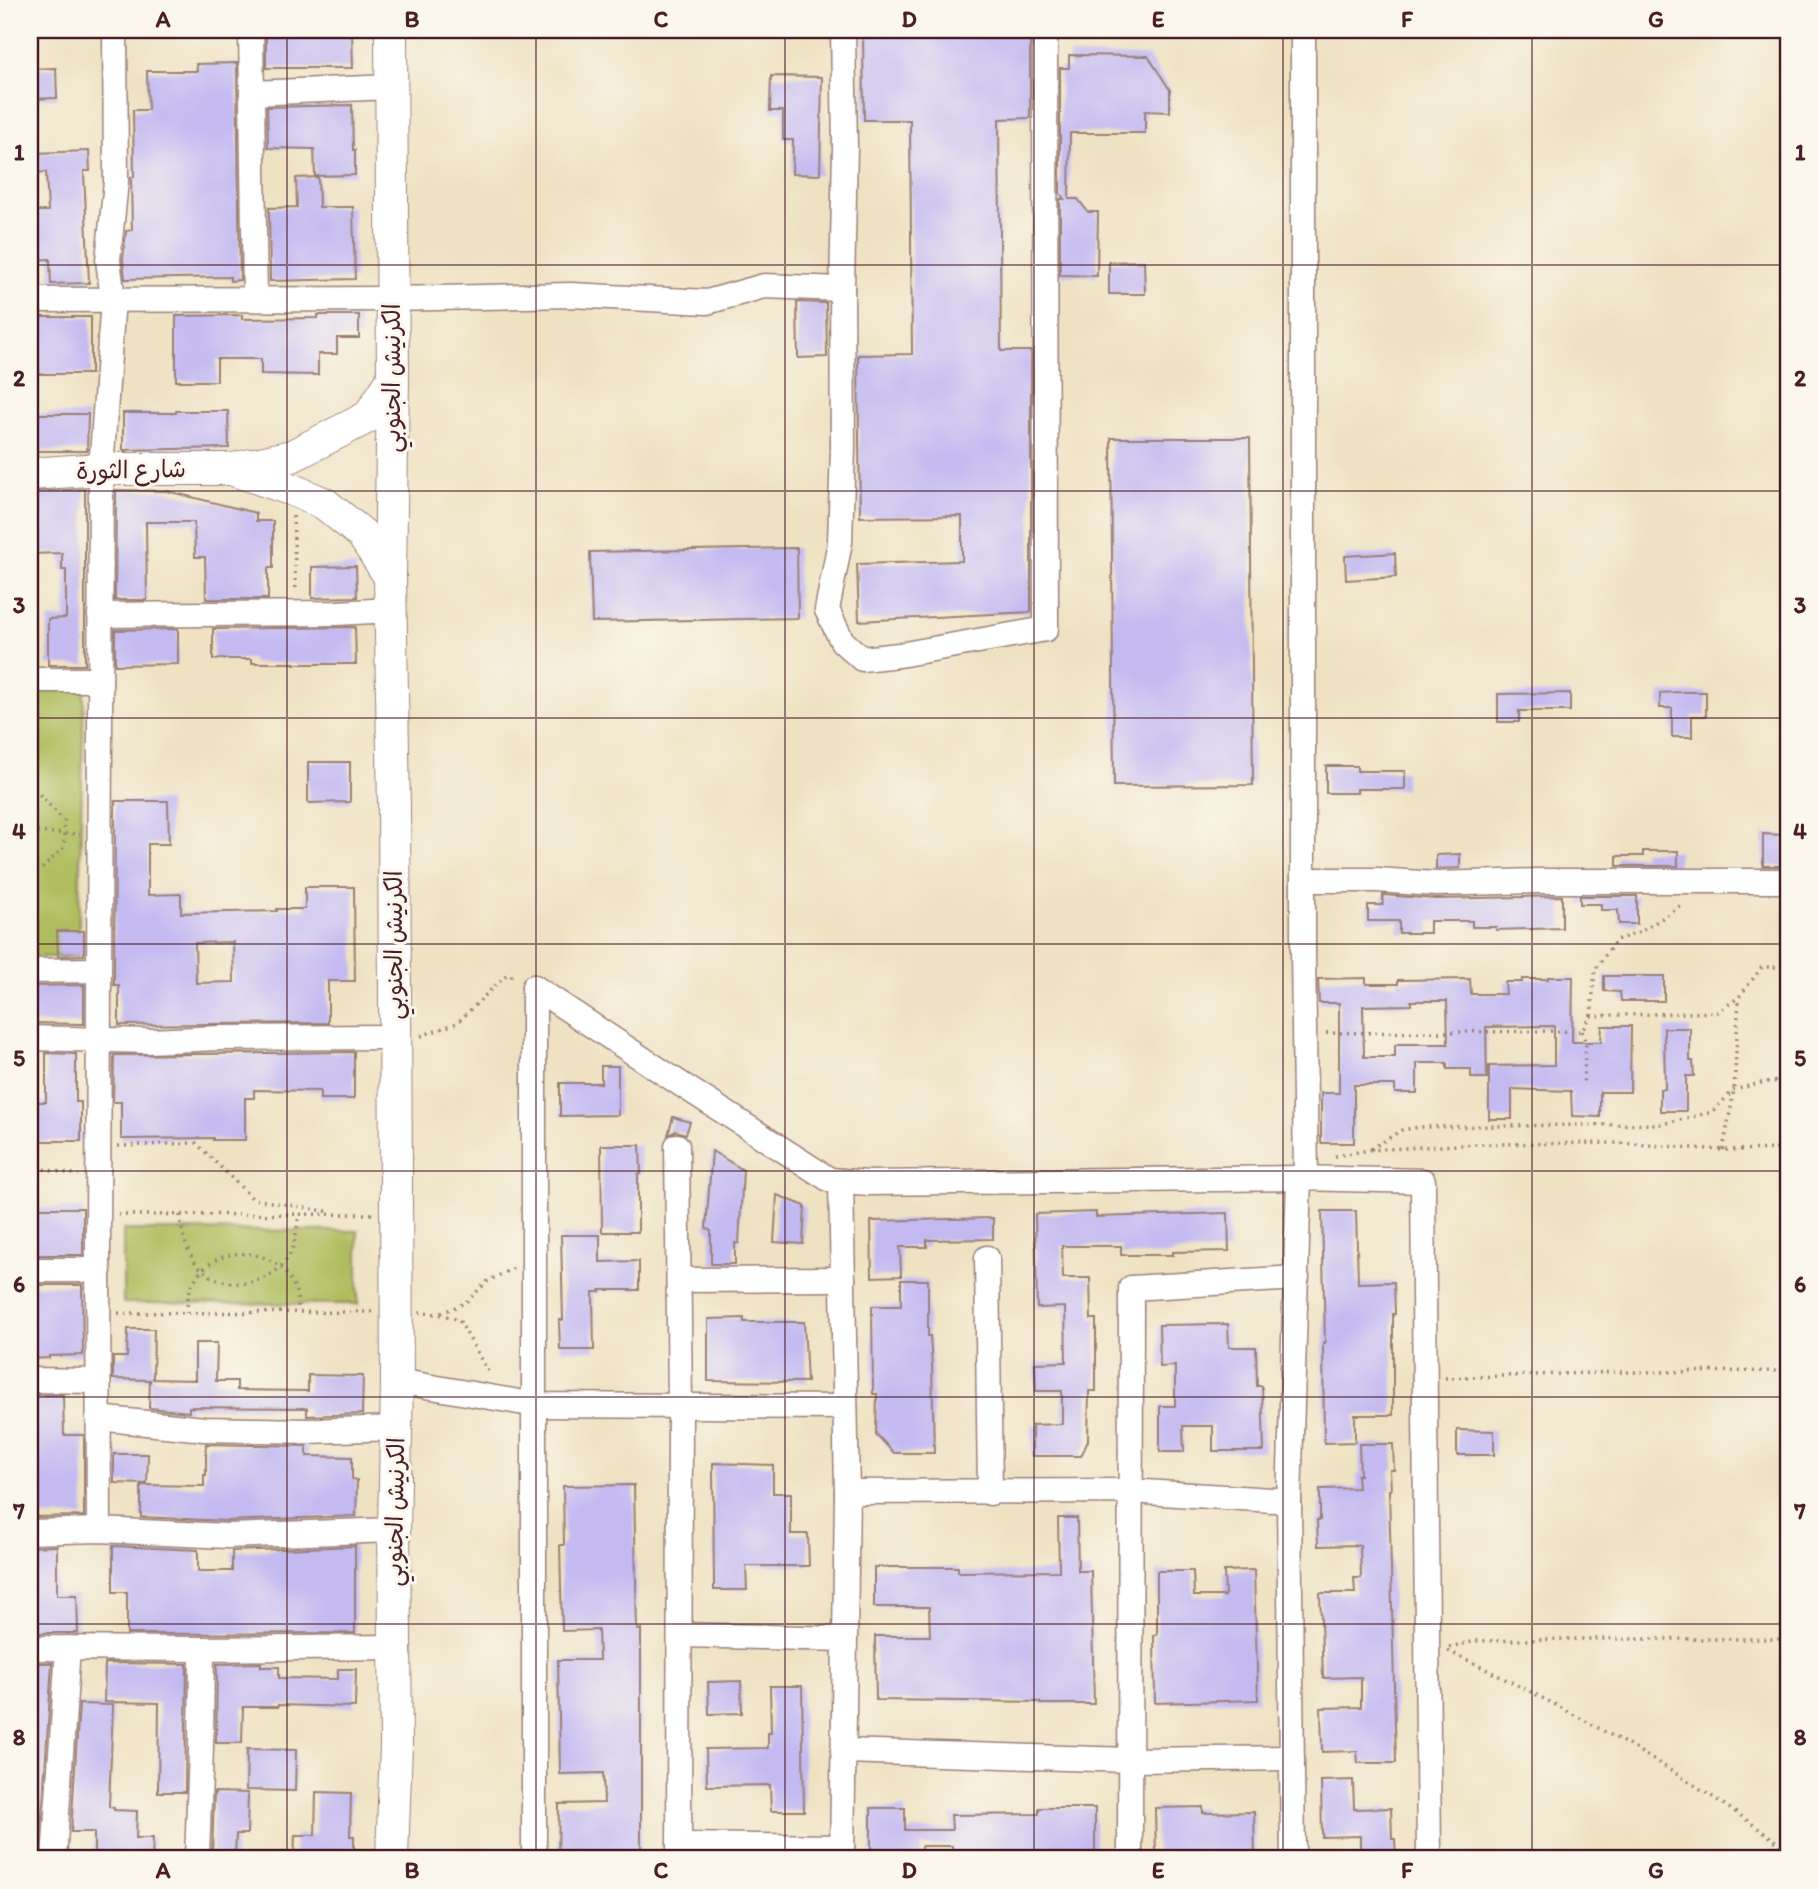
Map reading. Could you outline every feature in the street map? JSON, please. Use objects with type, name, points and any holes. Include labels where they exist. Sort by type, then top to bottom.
[{"type":"main road","name":"الكرنيش الجنوبي","points":[[391,30],[393,379],[390,577],[397,1381],[394,1530],[396,1745],[392,1859]]},
{"type":"main road","name":"شارع الثورة","points":[[30,474],[101,469],[233,469],[292,456],[368,416],[393,379]]},
{"type":"main road","name":"شارع الثورة","points":[[233,469],[293,490],[325,505],[362,534],[390,577]]},
{"type":"street","points":[[99,1530],[101,469],[113,299],[108,260],[116,182],[116,30]]},
{"type":"street","points":[[251,30],[255,299]]},
{"type":"street","points":[[842,30],[845,147],[843,447],[840,542],[827,610],[842,641],[862,659],[1046,629],[1045,30]]},
{"type":"street","points":[[1293,1859],[1289,1501],[1297,1278],[1304,1172],[1303,30]]},
{"type":"street","points":[[252,93],[391,87]]},
{"type":"street","points":[[30,300],[392,299],[571,295],[707,302],[764,286],[842,289]]},
{"type":"street","points":[[100,615],[391,610]]},
{"type":"street","points":[[30,680],[100,680]]},
{"type":"street","points":[[1303,880],[1377,880],[1436,884],[1538,881],[1789,881]]},
{"type":"street","points":[[30,971],[99,970]]},
{"type":"street","points":[[534,987],[830,1180],[868,1183],[1304,1172],[1423,1181],[1429,1859]]},
{"type":"street","points":[[534,987],[534,1859]]},
{"type":"street","points":[[30,1038],[99,1040],[394,1037]]},
{"type":"street","points":[[677,1146],[681,1407],[679,1852],[842,1853],[847,1492],[842,1181]]},
{"type":"street","points":[[987,1258],[990,1493]]},
{"type":"street","points":[[30,1270],[99,1269]]},
{"type":"street","points":[[1130,1859],[1131,1287],[1297,1278]]},
{"type":"street","points":[[679,1280],[843,1279]]},
{"type":"street","points":[[30,1380],[98,1381]]},
{"type":"street","points":[[397,1381],[536,1405],[845,1407]]},
{"type":"street","points":[[98,1418],[204,1429],[308,1431],[396,1428]]},
{"type":"street","points":[[847,1492],[1129,1491],[1289,1501]]},
{"type":"street","points":[[30,1532],[99,1530],[227,1536],[394,1530]]},
{"type":"street","points":[[680,1635],[844,1639]]},
{"type":"street","points":[[30,1648],[394,1647]]},
{"type":"street","points":[[54,1859],[68,1648]]},
{"type":"street","points":[[197,1859],[202,1649]]},
{"type":"street","points":[[843,1751],[1130,1760],[1292,1758]]},
{"type":"path","points":[[293,490],[297,613]]},
{"type":"path","points":[[30,784],[64,821],[64,847],[30,880]]},
{"type":"path","points":[[30,814],[33,842],[30,849]]},
{"type":"path","points":[[32,832],[99,835]]},
{"type":"path","points":[[1583,1085],[1586,1044],[1582,1031],[1591,1016],[1595,970],[1616,940],[1641,932],[1684,903]]},
{"type":"path","points":[[1591,1016],[1718,1012],[1739,996],[1762,967],[1789,967]]},
{"type":"path","points":[[394,1037],[423,1036],[457,1023],[507,974],[534,987]]},
{"type":"path","points":[[1723,1150],[1734,1090],[1739,996]]},
{"type":"path","points":[[1304,1033],[1582,1031]]},
{"type":"path","points":[[1304,1172],[1370,1150],[1402,1130],[1420,1127],[1662,1124],[1712,1112],[1734,1090],[1765,1082],[1789,1081]]},
{"type":"path","points":[[98,1147],[196,1143],[253,1199],[343,1214]]},
{"type":"path","points":[[1370,1150],[1476,1144],[1606,1143],[1723,1150],[1789,1149]]},
{"type":"path","points":[[30,1167],[98,1177]]},
{"type":"path","points":[[180,1215],[188,1249],[198,1265],[212,1276],[229,1283],[248,1283],[265,1278],[280,1267],[291,1252],[299,1214]]},
{"type":"path","points":[[98,1215],[395,1214]]},
{"type":"path","points":[[187,1313],[187,1301],[192,1285],[203,1269],[217,1258],[234,1253],[253,1253],[280,1267],[295,1287],[298,1312]]},
{"type":"path","points":[[439,1314],[465,1303],[488,1281],[518,1266],[535,1266]]},
{"type":"path","points":[[99,1314],[396,1311],[439,1314],[459,1320],[493,1382]]},
{"type":"path","points":[[1425,1378],[1789,1371]]},
{"type":"path","points":[[1789,1639],[1476,1641],[1443,1648],[1555,1705],[1669,1769],[1750,1821],[1789,1852]]},
{"type":"green space","points":[[84,689],[78,957],[30,957],[30,691]]},
{"type":"green space","points":[[123,1230],[358,1231],[358,1304],[123,1303]]},
{"type":"building","points":[[266,30],[352,30],[353,68],[266,68]]},
{"type":"building","points":[[863,30],[1030,30],[1030,118],[999,119],[1001,351],[1031,351],[1031,612],[859,621],[857,564],[962,561],[962,516],[860,517],[858,355],[912,354],[910,120],[864,120]]},
{"type":"building","points":[[1069,55],[1148,56],[1170,90],[1170,112],[1145,111],[1145,133],[1070,133],[1069,199],[1078,199],[1088,212],[1098,212],[1097,276],[1060,275],[1060,199],[1064,199],[1060,193],[1060,68],[1069,68]]},
{"type":"building","points":[[237,63],[240,280],[230,281],[230,277],[125,279],[123,260],[126,231],[132,230],[133,110],[148,110],[147,71],[197,71],[196,64]]},
{"type":"building","points":[[56,68],[57,98],[30,99],[30,69]]},
{"type":"building","points":[[771,76],[822,77],[820,175],[792,174],[793,140],[783,140],[783,111],[770,111]]},
{"type":"building","points":[[352,105],[355,175],[315,176],[314,149],[268,148],[267,107]]},
{"type":"building","points":[[89,151],[90,171],[84,171],[89,283],[51,284],[50,259],[30,260],[30,211],[48,211],[46,172],[34,173],[33,153]]},
{"type":"building","points":[[318,177],[319,207],[353,207],[355,279],[270,281],[269,208],[297,207],[296,178]]},
{"type":"building","points":[[1144,261],[1145,294],[1109,294],[1109,262]]},
{"type":"building","points":[[797,302],[826,303],[827,357],[798,358]]},
{"type":"building","points":[[242,315],[242,319],[359,315],[359,338],[337,338],[337,354],[318,354],[318,375],[261,374],[261,359],[217,359],[217,381],[176,381],[176,316]]},
{"type":"building","points":[[30,317],[91,317],[91,374],[30,374]]},
{"type":"building","points":[[228,411],[229,448],[123,450],[123,413]]},
{"type":"building","points":[[30,414],[88,414],[87,451],[30,451]]},
{"type":"building","points":[[1111,438],[1250,438],[1253,785],[1114,786]]},
{"type":"building","points":[[85,489],[85,665],[48,665],[48,619],[66,618],[66,570],[62,570],[62,553],[30,554],[31,492]]},
{"type":"building","points":[[116,490],[167,491],[256,513],[256,521],[273,521],[273,568],[268,568],[268,599],[206,599],[205,557],[195,557],[194,522],[146,522],[147,600],[115,600]]},
{"type":"building","points":[[797,548],[798,618],[592,622],[590,552]]},
{"type":"building","points":[[1395,553],[1396,577],[1346,580],[1345,556]]},
{"type":"building","points":[[356,566],[357,597],[312,598],[312,567]]},
{"type":"building","points":[[355,627],[356,664],[252,663],[252,659],[213,659],[213,629]]},
{"type":"building","points":[[178,629],[178,664],[115,665],[115,630]]},
{"type":"building","points":[[1706,692],[1706,716],[1692,716],[1692,737],[1672,737],[1672,708],[1660,708],[1660,693]]},
{"type":"building","points":[[1570,693],[1570,711],[1519,711],[1519,722],[1498,722],[1498,694]]},
{"type":"building","points":[[308,762],[350,762],[350,802],[308,803]]},
{"type":"building","points":[[1326,766],[1357,766],[1357,771],[1405,771],[1405,789],[1357,789],[1357,793],[1326,793]]},
{"type":"building","points":[[115,801],[168,801],[169,844],[148,844],[148,895],[181,894],[181,913],[305,909],[305,887],[354,887],[355,981],[328,981],[328,1023],[119,1025],[119,985],[114,985]],"holes":[[[233,942],[234,982],[196,983],[195,943]]]},
{"type":"building","points":[[1763,834],[1783,835],[1784,850],[1789,850],[1789,866],[1763,866]]},
{"type":"building","points":[[1643,851],[1678,851],[1678,866],[1617,866],[1617,856],[1643,856]]},
{"type":"building","points":[[1460,854],[1460,868],[1436,869],[1436,855]]},
{"type":"building","points":[[1383,895],[1436,899],[1562,896],[1562,928],[1496,930],[1496,927],[1472,927],[1472,921],[1430,921],[1430,933],[1399,933],[1399,921],[1368,921],[1368,905],[1383,905]]},
{"type":"building","points":[[1580,896],[1637,896],[1637,924],[1619,924],[1618,910],[1601,910],[1601,904],[1580,904]]},
{"type":"building","points":[[57,931],[84,931],[84,955],[58,956]]},
{"type":"building","points":[[1604,976],[1664,976],[1664,1001],[1621,1001],[1620,992],[1604,991]]},
{"type":"building","points":[[1573,977],[1572,1042],[1601,1042],[1602,1026],[1631,1026],[1630,1092],[1600,1092],[1600,1117],[1572,1116],[1571,1091],[1512,1089],[1512,1119],[1489,1119],[1489,1066],[1554,1065],[1554,1026],[1486,1027],[1487,1078],[1471,1078],[1471,1069],[1447,1069],[1447,1063],[1417,1063],[1417,1093],[1395,1093],[1395,1085],[1354,1085],[1354,1143],[1321,1143],[1321,1093],[1339,1093],[1339,1003],[1319,1003],[1318,979],[1366,978],[1366,984],[1398,984],[1398,980],[1470,979],[1471,994],[1506,994],[1505,982]],"holes":[[[1411,1001],[1447,1001],[1448,1044],[1398,1044],[1395,1045],[1395,1057],[1364,1057],[1363,1006],[1411,1005]]]},
{"type":"building","points":[[84,985],[84,1024],[30,1023],[30,986]]},
{"type":"building","points":[[1664,1028],[1690,1028],[1690,1061],[1693,1061],[1694,1076],[1686,1076],[1686,1111],[1660,1111],[1660,1089],[1665,1089]]},
{"type":"building","points":[[354,1052],[354,1099],[320,1099],[320,1091],[254,1090],[254,1098],[245,1098],[245,1140],[121,1139],[121,1102],[113,1102],[114,1055]]},
{"type":"building","points":[[46,1053],[76,1054],[76,1102],[81,1102],[81,1141],[36,1141],[36,1102],[46,1102]]},
{"type":"building","points":[[601,1066],[618,1066],[618,1115],[560,1116],[560,1083],[601,1083]]},
{"type":"building","points":[[673,1117],[690,1122],[686,1134],[676,1131],[668,1135]]},
{"type":"building","points":[[601,1145],[640,1145],[638,1232],[602,1232]]},
{"type":"building","points":[[712,1151],[743,1170],[739,1243],[735,1243],[735,1264],[711,1264],[711,1231],[706,1228]]},
{"type":"building","points":[[777,1195],[805,1206],[803,1244],[774,1242]]},
{"type":"building","points":[[33,1208],[83,1208],[83,1255],[30,1255]]},
{"type":"building","points":[[1322,1211],[1356,1211],[1358,1283],[1394,1282],[1393,1415],[1355,1415],[1355,1442],[1324,1443]]},
{"type":"building","points":[[1096,1212],[1096,1217],[1228,1213],[1229,1251],[1121,1255],[1121,1246],[1062,1246],[1063,1278],[1090,1278],[1091,1319],[1096,1319],[1096,1391],[1089,1391],[1088,1441],[1081,1456],[1032,1456],[1032,1425],[1062,1424],[1062,1391],[1036,1391],[1035,1363],[1066,1362],[1065,1307],[1037,1308],[1035,1214]]},
{"type":"building","points":[[993,1218],[993,1239],[927,1240],[927,1247],[900,1247],[901,1276],[872,1277],[871,1221]]},
{"type":"building","points":[[561,1235],[600,1235],[600,1262],[639,1261],[639,1290],[593,1292],[594,1350],[560,1350],[559,1320],[563,1320]]},
{"type":"building","points":[[901,1280],[928,1280],[934,1453],[894,1453],[876,1434],[877,1394],[873,1394],[872,1306],[901,1306]]},
{"type":"building","points":[[30,1285],[82,1285],[83,1355],[30,1359]]},
{"type":"building","points":[[744,1318],[744,1322],[804,1322],[807,1382],[708,1381],[708,1319]]},
{"type":"building","points":[[1228,1324],[1229,1347],[1256,1347],[1257,1386],[1262,1386],[1264,1451],[1213,1451],[1213,1426],[1183,1426],[1184,1452],[1160,1452],[1160,1406],[1175,1406],[1175,1366],[1160,1367],[1159,1325]]},
{"type":"building","points":[[128,1329],[154,1329],[153,1379],[195,1380],[195,1343],[217,1343],[216,1381],[237,1381],[237,1390],[308,1391],[308,1375],[363,1376],[362,1414],[307,1416],[307,1408],[189,1407],[189,1412],[149,1408],[150,1380],[113,1379],[113,1357],[127,1357]]},
{"type":"building","points":[[30,1395],[63,1395],[64,1435],[84,1435],[84,1516],[30,1517]]},
{"type":"building","points":[[1457,1430],[1494,1431],[1494,1455],[1457,1455]]},
{"type":"building","points":[[206,1444],[307,1446],[307,1456],[352,1457],[352,1479],[357,1480],[356,1516],[227,1521],[141,1517],[141,1485],[204,1486]]},
{"type":"building","points":[[1359,1444],[1393,1444],[1394,1470],[1390,1470],[1389,1490],[1396,1763],[1358,1763],[1357,1751],[1322,1752],[1321,1708],[1361,1707],[1361,1677],[1323,1678],[1320,1593],[1355,1593],[1354,1578],[1361,1578],[1360,1545],[1318,1546],[1320,1489],[1358,1488]]},
{"type":"building","points":[[114,1454],[148,1454],[147,1484],[114,1483]]},
{"type":"building","points":[[713,1463],[773,1465],[773,1493],[791,1493],[791,1534],[808,1534],[809,1566],[746,1566],[747,1590],[714,1590]]},
{"type":"building","points":[[634,1485],[637,1630],[641,1629],[641,1859],[558,1859],[559,1804],[604,1803],[603,1773],[560,1774],[558,1660],[599,1660],[598,1630],[562,1631],[560,1545],[564,1545],[563,1486]]},
{"type":"building","points":[[1058,1518],[1077,1518],[1078,1571],[1091,1571],[1094,1704],[876,1700],[875,1636],[930,1636],[929,1607],[874,1607],[874,1567],[958,1567],[958,1572],[1059,1571]]},
{"type":"building","points":[[57,1546],[57,1595],[77,1595],[78,1633],[30,1633],[30,1547]]},
{"type":"building","points":[[113,1546],[198,1550],[198,1571],[232,1571],[232,1551],[355,1546],[355,1633],[127,1634],[127,1592],[113,1592]]},
{"type":"building","points":[[1254,1570],[1258,1700],[1155,1703],[1157,1571],[1193,1571],[1194,1596],[1225,1596],[1224,1571]]},
{"type":"building","points":[[30,1663],[52,1663],[41,1832],[30,1832]]},
{"type":"building","points":[[105,1663],[187,1664],[185,1792],[158,1792],[159,1703],[104,1702]]},
{"type":"building","points":[[261,1663],[261,1667],[279,1667],[279,1678],[338,1679],[338,1669],[356,1669],[355,1707],[243,1707],[242,1743],[216,1743],[217,1664]]},
{"type":"building","points":[[741,1681],[742,1713],[709,1714],[708,1682]]},
{"type":"building","points":[[770,1686],[802,1686],[804,1811],[771,1811],[770,1785],[707,1786],[706,1749],[768,1748],[768,1733],[771,1733]]},
{"type":"building","points":[[79,1704],[113,1705],[109,1807],[114,1810],[137,1811],[136,1838],[153,1838],[152,1859],[94,1859],[94,1832],[71,1832]]},
{"type":"building","points":[[247,1749],[296,1750],[295,1791],[246,1790]]},
{"type":"building","points":[[1353,1780],[1354,1809],[1391,1808],[1396,1859],[1360,1859],[1360,1836],[1322,1837],[1321,1781]]},
{"type":"building","points":[[214,1792],[248,1793],[247,1834],[236,1834],[235,1859],[212,1859]]},
{"type":"building","points":[[316,1792],[351,1793],[350,1836],[354,1836],[354,1859],[294,1859],[295,1835],[315,1835]]},
{"type":"building","points":[[1203,1807],[1203,1813],[1254,1812],[1255,1859],[1156,1859],[1155,1808]]},
{"type":"building","points":[[871,1808],[905,1808],[905,1830],[952,1830],[951,1815],[1039,1814],[1039,1808],[1095,1808],[1095,1859],[952,1859],[952,1846],[921,1846],[921,1859],[871,1859]]}]
